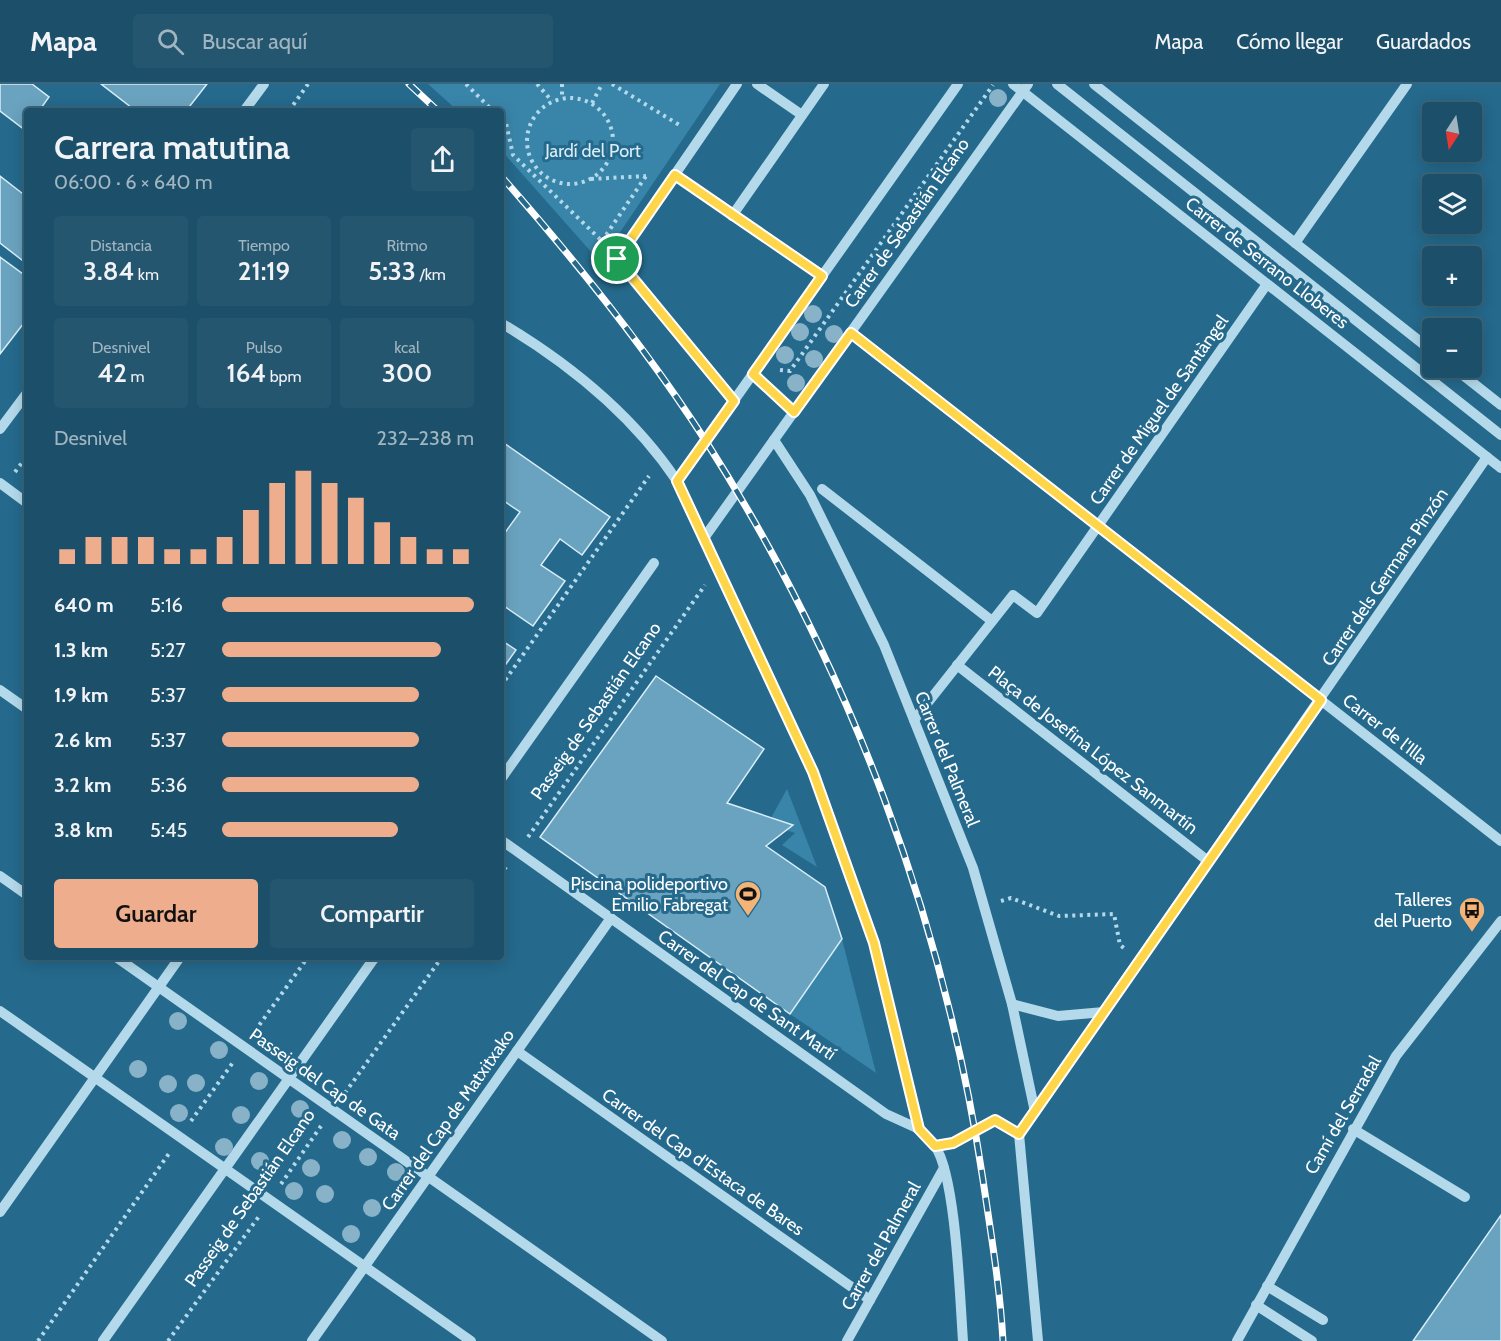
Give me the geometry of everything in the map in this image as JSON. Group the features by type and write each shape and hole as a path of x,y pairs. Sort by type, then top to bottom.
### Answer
{"street":[{"path":"246,108 264,84"},
{"path":"734,401 617,259 737,84"},
{"path":"757,84 802,115"},
{"path":"732,216 824,84"},
{"name":"Carrer de Serrano Lloberes","path":"1013,84 1025,88 1267,284 1501,468"},
{"name":"Carrer de Serrano Lloberes","path":"1057,84 1501,435"},
{"name":"Carrer de Serrano Lloberes","path":"1094,84 1422,343"},
{"path":"1295,243 1407,84"},
{"path":"677,481 956,87"},
{"name":"Carrer de Sebastián Elcano","path":"704,538 1025,88"},
{"path":"675,175 822,276"},
{"name":"Carrer de Miguel de Santàngel","path":"992,621 1013,595 1037,613 1267,284"},
{"name":"Carrer del Palmeral","path":"504,325 542,348 614,405 662,458 677,481 813,772 874,943 919,1129 935,1146 944,1167 957,1257 963,1341"},
{"name":"Carrer de l'Illa","path":"851,333 1501,841"},
{"path":"753,374 794,412"},
{"path":"1467,378 1501,405"},
{"path":"0,429 24,397"},
{"name":"Carrer del Palmeral","path":"774,440 810,495 884,645 973,868 1012,1004 1035,1112"},
{"name":"Carrer dels Germans Pinzón","path":"1019,1134 1488,457"},
{"path":"0,483 24,501"},
{"path":"822,489 992,621 914,720"},
{"name":"Passeig de Sebastián Elcano","path":"504,775 654,562"},
{"name":"Plaça de Josefina López Sanmartín","path":"957,665 1208,861"},
{"path":"0,690 24,707"},
{"name":"Carrer del Cap de Sant Martí","path":"504,842 886,1114 919,1129"},
{"path":"0,876 24,892"},
{"name":"Carrer del Cap de Matxitxako","path":"312,1341 611,918"},
{"name":"Camí del Serradal","path":"1237,1341 1353,1129 1396,1056 1501,921"},
{"name":"Passeig del Cap de Gata","path":"120,960 662,1341"},
{"path":"2,1206 178,960"},
{"name":"Passeig de Sebastián Elcano","path":"103,1341 373,960"},
{"path":"1012,1004 1058,1016 1104,1012"},
{"path":"0,1011 471,1341"},
{"name":"Carrer del Cap d'Estaca de Bares","path":"517,1051 870,1300"},
{"path":"1353,1129 1465,1197"},
{"path":"1019,1134 1038,1341"},
{"name":"Carrer del Palmeral","path":"847,1341 944,1167"},
{"path":"1267,1286 1323,1320"},
{"path":"1256,1305 1312,1341"}],"path":[{"path":"291,108 308,84"},
{"path":"466,84 490,108"},
{"path":"537,84 552,101"},
{"path":"562,84 562,98"},
{"path":"592,103 602,84"},
{"path":"612,84 681,126"},
{"path":"830,316 993,84"},
{"path":"956,87 998,123"},
{"path":"591,179 608,164 614,141 609,119 592,103 578,98 562,98 552,101 537,111 529,126 526,143 531,160 542,174 557,182 574,184 591,179 646,176"},
{"path":"504,682 662,458"},
{"name":"Passeig de Sebastián Elcano","path":"504,871 717,567"},
{"path":"984,905 1011,898 1059,916 1114,914 1120,945 1141,959"},
{"name":"Passeig de Sebastián Elcano","path":"168,1341 440,960"},
{"path":"935,1146 953,1143 995,1120 1019,1134"}],"green space":[{"name":"Jardí del Port","path":"428,84 720,84 600,262 504,153 504,108 455,108"},
{"path":"787,789 817,867 782,845 795,833 786,830 792,825 771,818"},
{"path":"842,939 876,1073 790,1014"}],"building":[{"path":"0,84 32,84 49,97 41,108 24,108 24,129 0,111"},
{"path":"101,84 207,84 188,108 132,108"},
{"path":"0,176 24,195 24,262 0,243"},
{"path":"0,257 24,275 24,323 0,354"},
{"path":"504,443 610,517 582,555 560,539 541,565 565,581 533,626 504,606 504,534 520,512 504,501"},
{"path":"504,642 516,650 504,667"},
{"path":"656,676 764,749 727,803 793,825 766,846 825,887 842,939 790,1014 540,837"},
{"path":"1501,1215 1501,1341 1413,1341"}],"railway":[{"path":"409,84 435,108"},
{"path":"504,179 609,305 707,443 758,528 805,616 846,705 884,797 916,891 943,986 966,1083 983,1180 1003,1341"}],"place":[{"name":"Piscina polideportivo Emilio Fabregat","path":"748,917"},
{"name":"Talleres del Puerto","path":"1472,933"}],"route":[{"path":"675,175 788,255 822,276 753,374 794,412 851,333 1321,700 1019,1134 995,1120 953,1143 935,1146 919,1129 874,943 813,772 677,481 734,401 617,259 675,175"}]}
